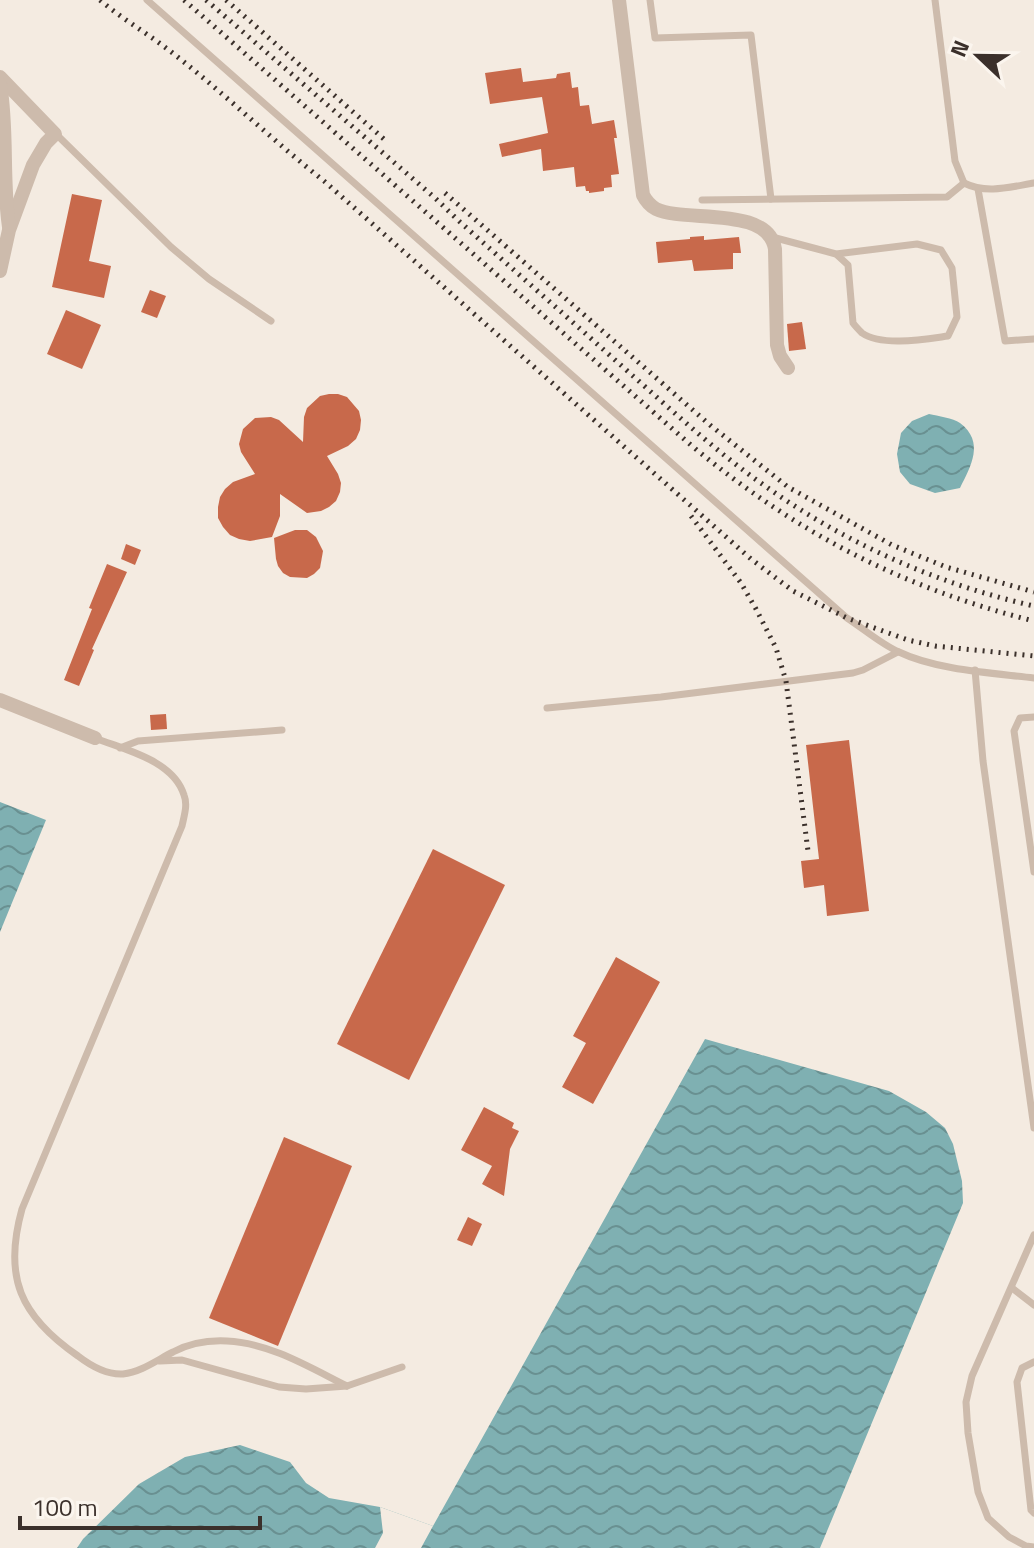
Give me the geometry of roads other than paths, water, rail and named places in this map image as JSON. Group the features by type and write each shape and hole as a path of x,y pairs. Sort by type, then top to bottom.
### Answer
{"street":[{"path":"619,0 643,195 648,204 664,212 739,219 772,237 775,249 777,345 788,368"},
{"path":"0,77 55,134 33,165 9,230 0,271"},
{"path":"0,84 9,230"},
{"path":"0,700 95,738"}],"lane":[{"path":"147,0 847,618 898,652 930,662 1034,678"},
{"path":"650,0 655,38 751,35 771,199"},
{"path":"935,0 955,161 964,183 990,190 1034,183"},
{"path":"55,134 171,247 209,279 271,321"},
{"path":"702,200 947,197 964,183"},
{"path":"978,189 1005,341 1034,339"},
{"path":"772,237 836,254 917,244 941,250 952,268 957,317 948,336 921,340 880,340 864,334 853,323 848,265 836,254"},
{"path":"547,708 853,673 898,652"},
{"path":"975,670 983,761 1034,1128"},
{"path":"1034,717 1020,718 1014,731 1034,872"},
{"path":"120,748 138,741 282,730"},
{"path":"95,738 165,769 177,781 185,796 186,809 182,826 22,1209 14,1252 20,1289 29,1310 60,1344 87,1363 113,1374 136,1371 195,1343 224,1341 250,1344 287,1357 347,1386"},
{"path":"1034,1235 972,1376 966,1402 978,1492 988,1518 1009,1537 1034,1547"},
{"path":"1012,1288 1034,1305"},
{"path":"158,1361 182,1360 279,1387 306,1389 347,1386 402,1367"},
{"path":"1034,1362 1022,1368 1017,1382 1031,1510 1034,1513"}],"water":[{"path":"929,414 957,421 972,438 974,454 960,488 935,493 910,484 900,472 897,454 901,433 912,421"},
{"path":"0,802 46,820 0,932"},
{"path":"705,1039 889,1091 926,1112 945,1128 953,1144 962,1181 963,1203 820,1548 77,1548 139,1484 185,1457 240,1445 290,1462 306,1483 329,1498 380,1507 433,1526"}],"railway":[{"path":"100,0 170,51 324,181 751,559 793,591 847,618 908,640 935,646 1034,656"},
{"path":"184,0 731,477 812,531 895,574 986,608 1034,621"},
{"path":"206,0 434,197 682,420 750,475 830,527 895,560 964,587 1034,606"},
{"path":"226,0 385,140"},
{"path":"445,193 710,425 788,487 892,545 946,567 1034,592"},
{"path":"691,516 741,583 776,648 786,681 808,851"}]}
